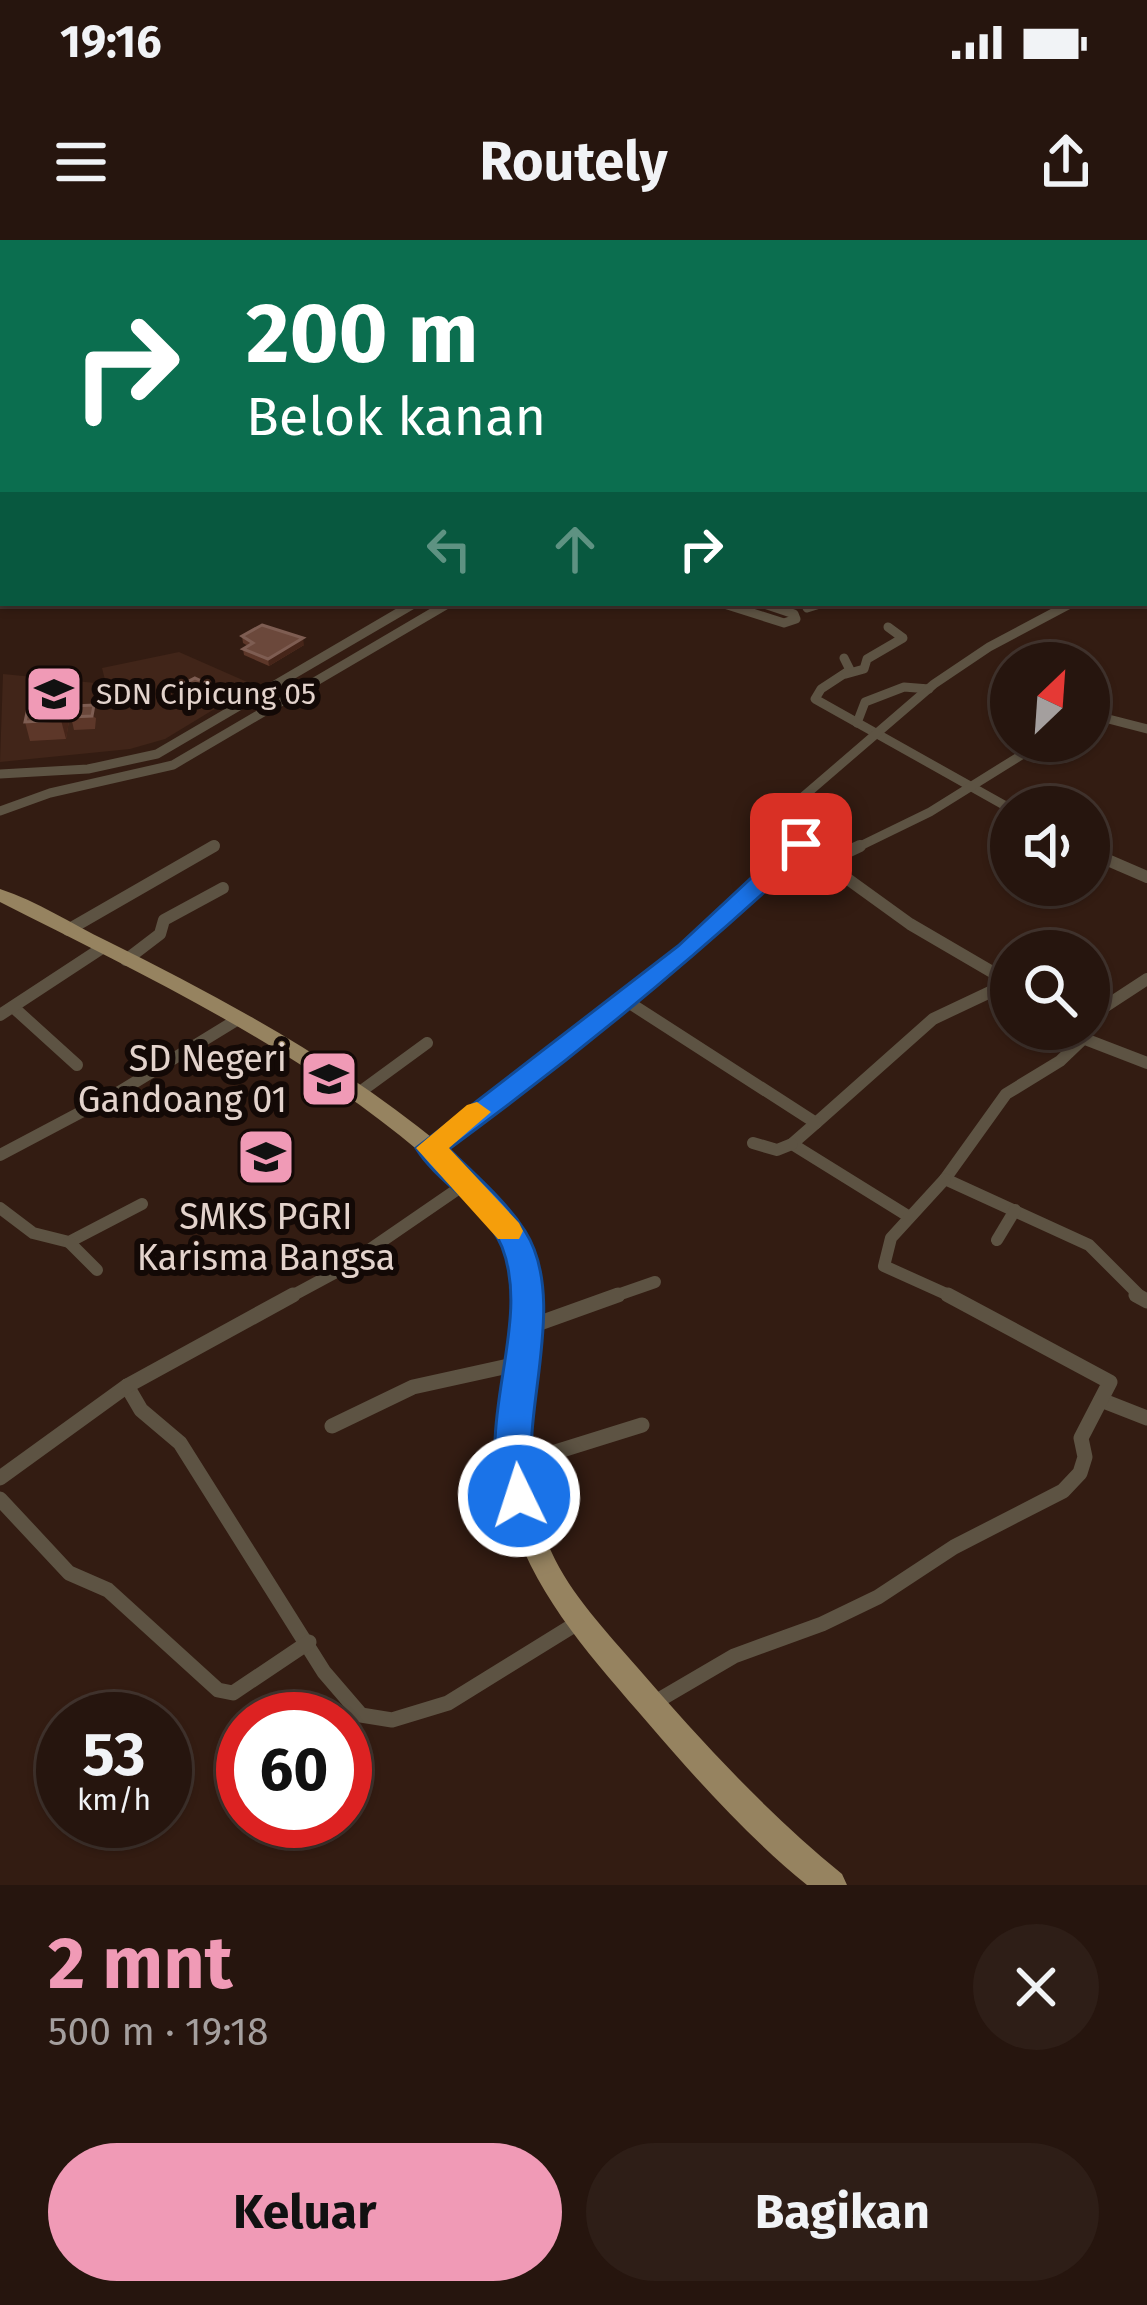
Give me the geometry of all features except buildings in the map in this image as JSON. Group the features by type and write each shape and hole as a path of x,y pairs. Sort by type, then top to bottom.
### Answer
{"main road":[{"path":"0,895 240,1018 360,1092 468,1182 515,1240 528,1284 516,1464 519,1496 542,1561 580,1621 721,1784 831,1885"}],"street":[{"path":"0,774 88,769 157,754 410,606"},
{"path":"0,811 50,793 172,765 444,606"},
{"path":"730,606 784,623 796,620 790,612 771,606"},
{"path":"807,608 813,606"},
{"path":"990,971 910,924 782,830 778,818 929,689 989,647 1066,606"},
{"path":"888,626 903,638 872,655 864,669 844,674 821,689 815,699 990,796"},
{"path":"352,640 371,649"},
{"path":"844,658 850,666 844,674"},
{"path":"286,680 305,688"},
{"path":"857,723 866,702 904,687 929,689"},
{"path":"1110,719 1147,729"},
{"path":"804,888 826,862 930,812 1010,762"},
{"path":"68,930 215,844"},
{"path":"430,1148 545,1065 732,913 801,844"},
{"path":"1110,861 1147,878"},
{"path":"0,1015 160,934 164,920 223,888"},
{"path":"1110,1003 1147,979"},
{"path":"752,1143 777,1150 792,1144 933,1019 990,992"},
{"path":"625,1000 816,1123"},
{"path":"13,1006 76,1065"},
{"path":"0,1155 119,1092 240,1018"},
{"path":"360,1092 427,1043"},
{"path":"1110,1048 1147,1063"},
{"path":"651,1704 734,1656 822,1624 878,1597 954,1547 1063,1491 1080,1473 1085,1457 1081,1438 1111,1385 998,1318 887,1270 885,1249 908,1216 945,1179 1006,1094 1060,1061 1065,1050"},
{"path":"792,1144 908,1216"},
{"path":"945,1179 1089,1245 1132,1293 1147,1301"},
{"path":"0,1478 127,1386 340,1270 468,1182"},
{"path":"69,1242 142,1204"},
{"path":"0,1208 33,1233 69,1242 97,1270"},
{"path":"997,1240 1015,1210"},
{"path":"525,1329 655,1282"},
{"path":"332,1426 413,1388 523,1363"},
{"path":"127,1386 142,1410 179,1443 346,1704 371,1719 389,1720 438,1707 501,1675 580,1621"},
{"path":"1102,1400 1147,1418"},
{"path":"516,1464 642,1425"},
{"path":"0,1499 69,1573 108,1590 218,1690 233,1694 309,1642"}],"shaded area":[{"path":"179,652 254,685 165,739 130,749 0,762 3,674 106,684 102,668"}],"slow traffic":[{"path":"477,1112 430,1148 468,1182 508,1231"}],"place":[{"name":"SDN Cipicung 05","path":"54,694"},
{"name":"SD Negeri Gandoang 01","path":"329,1079"},
{"name":"SMKS PGRI Karisma Bangsa","path":"266,1157"}],"route":[{"path":"519,1496 514,1445 528,1284 515,1240 498,1216 430,1148 553,1060 687,951 801,844"}]}
